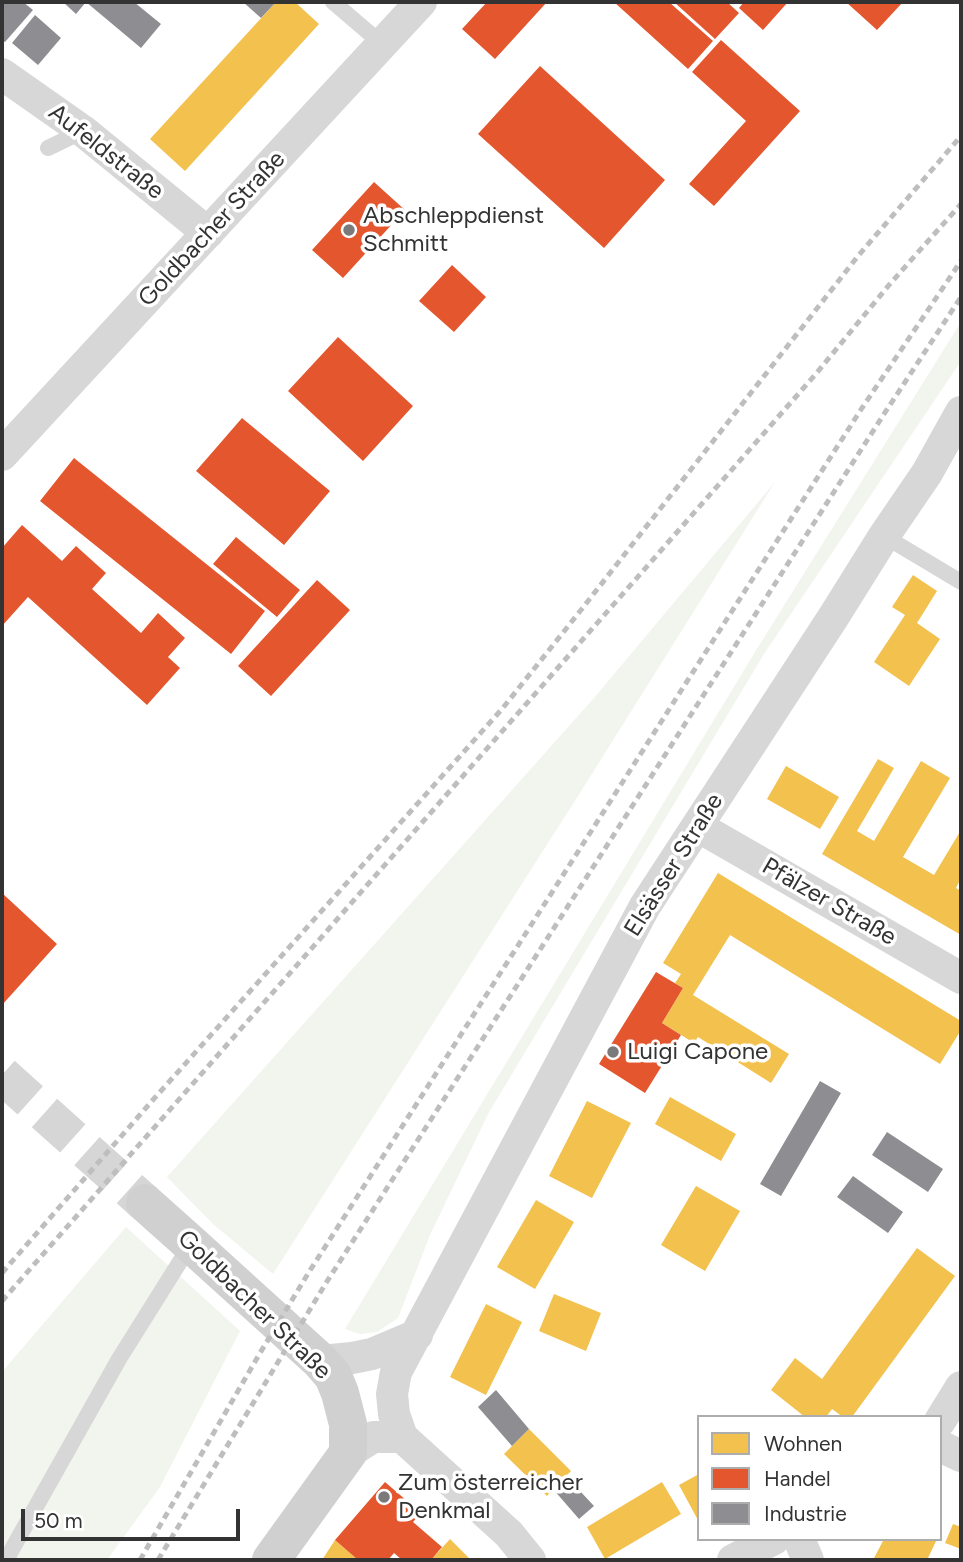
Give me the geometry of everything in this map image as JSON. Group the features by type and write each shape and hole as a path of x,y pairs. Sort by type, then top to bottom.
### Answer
{"main road":[{"name":"Goldbacher Straße","path":"145,1203 320,1361 333,1376 348,1424 348,1453"},
{"path":"271,1560 348,1453"}],"street":[{"name":"Goldbacher Straße","path":"2,455 421,2"},
{"name":"Aufeldstraße","path":"2,74 83,131 208,233"},
{"name":"Elsässer Straße","path":"402,1437 394,1415 396,1373 645,906 927,473 961,412"},
{"name":"Pfälzer Straße","path":"697,826 961,978"},
{"path":"320,1361 372,1354 417,1335"},
{"path":"942,1418 961,1387"},
{"path":"348,1453 373,1437 402,1437 509,1534 530,1560"},
{"path":"942,1447 961,1456"},
{"path":"733,1560 770,1541"},
{"path":"800,1541 808,1560"}],"lane":[{"path":"333,2 382,44"},
{"path":"48,148 83,131"},
{"path":"884,536 961,582"},
{"path":"6,1560 119,1359 191,1244"}],"shaded area":[{"path":"961,322 961,361 764,654 488,1114 430,1235 398,1318 377,1332 360,1334 345,1329 755,652"},
{"path":"775,482 273,1274 213,1224 167,1177 594,698"},
{"path":"126,1227 240,1331 160,1487 107,1560 2,1560 2,1372"}],"building: Wohnen":[{"path":"276,2 295,2 319,24 185,171 150,139"},
{"path":"913,575 937,591 917,623 940,639 909,686 874,662 905,615 892,607"},
{"path":"878,759 894,768 857,831 874,841 921,761 950,778 903,857 934,875 961,830 961,878 956,888 961,891 961,935 822,854"},
{"path":"786,766 839,797 820,829 767,799"},
{"path":"718,873 961,1021 961,1030 940,1064 730,935 693,995 789,1054 771,1083 698,1037 694,1043 662,1023 683,988 675,983 681,974 663,963"},
{"path":"670,1097 736,1134 721,1161 655,1124"},
{"path":"587,1101 631,1123 592,1198 549,1176"},
{"path":"696,1186 740,1211 705,1271 661,1245"},
{"path":"536,1200 574,1222 535,1289 497,1267"},
{"path":"917,1248 955,1276 853,1415 840,1415 832,1409 828,1415 802,1415 771,1390 795,1358 822,1379"},
{"path":"554,1294 601,1313 586,1351 539,1331"},
{"path":"486,1304 522,1322 486,1395 450,1377"},
{"path":"529,1429 571,1471 547,1496 504,1454"},
{"path":"697,1475 697,1518 679,1485"},
{"path":"662,1482 681,1514 605,1559 587,1527"},
{"path":"953,1524 961,1527 961,1549 945,1543"},
{"path":"450,1539 471,1560 431,1560"},
{"path":"335,1540 358,1560 322,1560"},
{"path":"883,1541 936,1541 927,1560 873,1560"}],"building: Handel":[{"path":"487,2 547,2 495,59 462,29"},
{"path":"614,2 669,2 713,41 688,69"},
{"path":"674,2 727,2 739,13 715,39"},
{"path":"744,2 788,2 763,30 739,8"},
{"path":"846,2 903,2 877,30"},
{"path":"721,40 800,111 714,206 689,184 746,121 692,72"},
{"path":"540,66 665,180 604,248 478,134"},
{"path":"374,182 405,210 343,278 312,250"},
{"path":"452,265 486,297 454,332 419,301"},
{"path":"338,337 413,406 363,461 288,391"},
{"path":"242,418 330,491 284,545 196,471"},
{"path":"74,458 265,611 231,654 40,501"},
{"path":"22,525 62,561 76,546 106,573 92,589 141,633 158,613 185,638 168,657 180,668 147,705 28,597 2,626 2,548"},
{"path":"236,537 300,590 277,617 213,564"},
{"path":"317,580 350,610 271,696 238,666"},
{"path":"2,893 57,944 2,1005"},
{"path":"656,972 683,988 662,1023 681,1035 645,1093 599,1064"},
{"path":"385,1482 421,1513 413,1522 442,1547 431,1560 402,1560 394,1553 388,1560 358,1560 335,1540"}],"building: Industrie":[{"path":"2,2 23,2 33,10 5,42 2,40"},
{"path":"63,2 86,2 76,14"},
{"path":"86,2 134,2 161,24 141,48"},
{"path":"243,2 276,2 261,18"},
{"path":"35,15 61,38 38,65 12,43"},
{"path":"820,1081 841,1093 781,1196 760,1184"},
{"path":"887,1132 943,1169 928,1192 872,1155"},
{"path":"853,1176 903,1212 888,1233 837,1197"},
{"path":"496,1390 529,1429 512,1446 478,1407"},
{"path":"566,1476 594,1506 579,1519 553,1489"}],"tunnel":[{"path":"2,1075 145,1203"}],"railway":[{"path":"2,1273 502,709 858,256 961,136"},
{"path":"2,1301 815,375 889,285 961,204"},
{"path":"140,1560 309,1272 862,408 961,261"},
{"path":"158,1560 326,1283 961,297"}],"place":[{"name":"Abschleppdienst Schmitt","path":"349,230"},
{"name":"Luigi Capone","path":"613,1052"},
{"name":"Zum österreicher Denkmal","path":"384,1497"}]}
